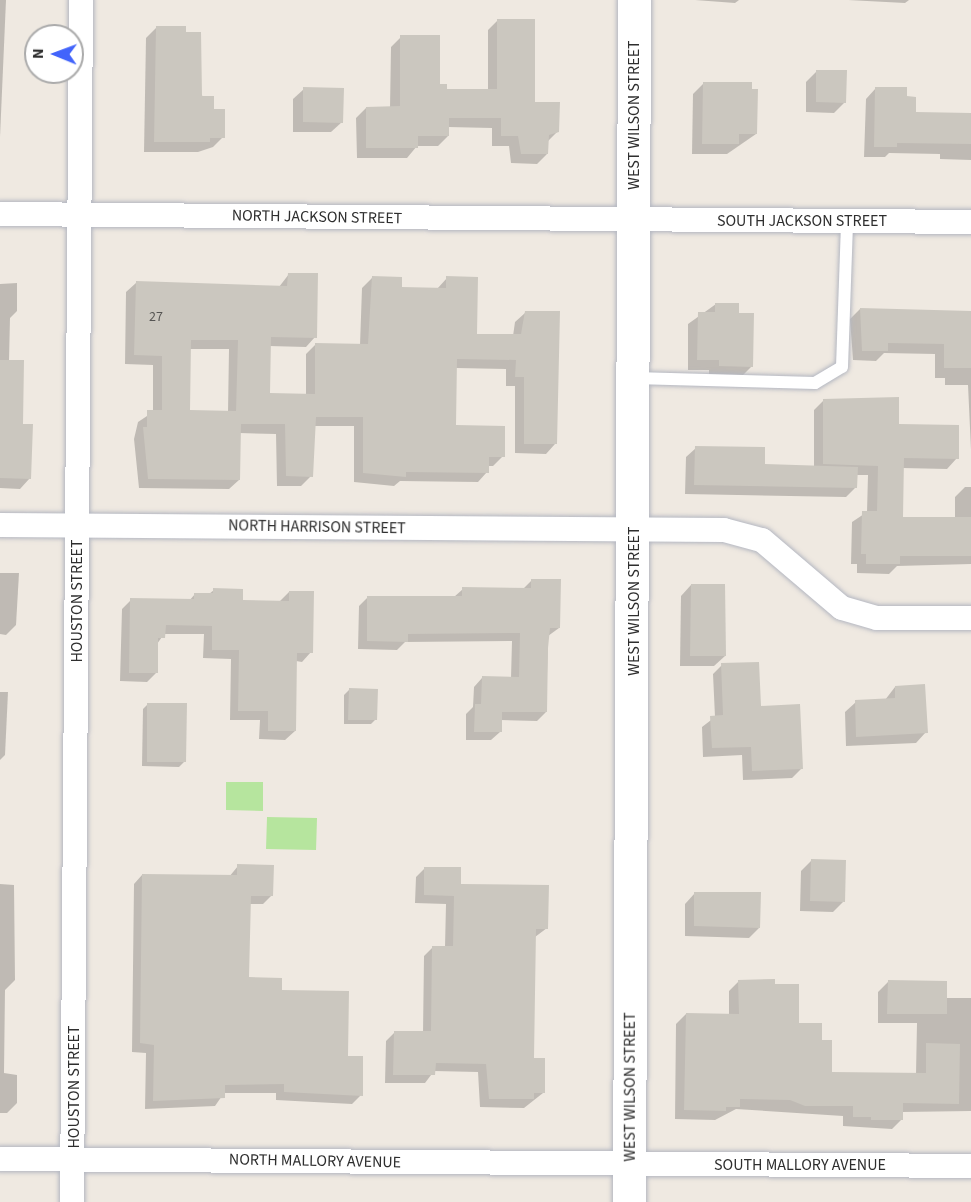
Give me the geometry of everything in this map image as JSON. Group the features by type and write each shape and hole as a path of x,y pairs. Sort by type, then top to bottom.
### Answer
{"main road":[{"name":"WEST WILSON STREET","path":"629,1202 635,529 634,0"}],"street":[{"name":"HOUSTON STREET","path":"72,1202 81,0"},
{"name":"NORTH JACKSON STREET","path":"0,214 634,220"},
{"name":"SOUTH JACKSON STREET","path":"634,220 971,222"},
{"name":"NORTH HARRISON STREET","path":"0,525 724,530 762,540 842,608 877,618 971,618"},
{"name":"NORTH MALLORY AVENUE","path":"0,1159 629,1164"},
{"name":"SOUTH MALLORY AVENUE","path":"629,1164 971,1166"}],"lane":[{"path":"634,378 815,383 842,367 847,221"}],"green space":[{"path":"226,782 263,782 263,811 226,810"},
{"path":"267,817 317,818 316,850 266,849"}],"building":[{"path":"497,19 535,19 535,102 560,102 559,132 549,135 548,154 521,154 518,136 501,136 501,118 449,118 449,136 418,136 418,148 366,148 366,107 400,106 400,35 440,35 440,84 447,84 447,89 497,89"},
{"path":"156,26 186,26 186,32 201,32 202,96 214,96 214,109 225,109 225,138 210,138 210,142 154,142"},
{"path":"816,70 847,70 846,103 816,102"},
{"path":"703,82 752,82 752,89 758,89 757,134 739,134 739,144 702,144"},
{"path":"303,87 344,88 343,123 303,122"},
{"path":"875,87 907,87 907,96 916,97 916,112 971,113 971,144 897,143 897,147 874,147"},
{"path":"288,273 318,273 317,338 271,337 270,393 315,394 315,343 368,344 372,276 402,277 402,287 446,288 446,276 478,277 477,334 521,334 525,311 560,311 557,444 524,444 524,377 515,377 516,360 457,359 456,425 505,426 505,457 489,457 489,473 406,472 406,477 363,473 363,417 316,417 313,477 286,476 285,424 241,424 240,480 148,479 143,427 147,427 147,410 162,410 162,356 134,355 136,281 287,286","holes":["191,340 238,340 236,411 190,410"]},
{"path":"715,303 739,303 739,313 754,313 753,367 719,366 719,360 697,360 698,312 715,312"},
{"path":"860,308 971,311 971,368 944,368 944,344 888,343 888,351 862,351"},
{"path":"0,360 24,360 23,424 33,424 31,479 0,478"},
{"path":"899,397 899,424 959,425 959,459 904,458 903,517 971,517 971,556 900,556 900,564 866,564 866,554 861,554 862,511 877,511 878,466 823,464 823,399"},
{"path":"695,446 765,447 765,464 858,467 857,488 694,485"},
{"path":"531,579 561,579 560,628 550,628 547,712 502,712 502,732 474,732 475,704 481,704 482,676 519,677 520,633 408,634 408,642 367,641 367,596 462,596 462,587 531,588"},
{"path":"691,584 725,584 726,656 690,656"},
{"path":"213,588 243,589 243,600 289,601 289,591 314,591 313,653 297,653 296,731 268,731 268,711 238,711 239,650 212,650 212,626 166,625 165,638 158,638 158,673 129,673 130,598 194,599 194,593 213,593"},
{"path":"759,662 761,706 800,704 803,769 752,771 751,747 712,748 710,716 723,715 721,663"},
{"path":"925,684 928,733 856,737 855,700 895,698 895,686"},
{"path":"349,688 378,689 377,720 348,720"},
{"path":"147,703 187,703 186,762 147,762"},
{"path":"811,859 846,860 845,902 810,901"},
{"path":"237,864 274,865 273,896 251,896 249,977 282,978 282,990 349,991 348,1056 363,1056 363,1096 284,1092 284,1084 225,1085 225,1098 153,1101 154,1045 140,1043 142,874 237,875"},
{"path":"424,867 461,867 461,884 549,885 548,929 536,929 534,1058 545,1058 545,1093 534,1093 534,1099 489,1099 486,1064 436,1063 435,1075 393,1075 394,1031 431,1031 432,946 453,946 454,896 424,895"},
{"path":"694,892 761,892 760,928 694,926"},
{"path":"775,979 775,984 799,984 799,1023 822,1023 822,1040 832,1040 832,1072 926,1073 926,1043 960,1044 959,1104 903,1103 903,1120 871,1120 871,1117 853,1117 853,1106 805,1106 790,1100 740,1099 740,1107 726,1107 726,1111 684,1110 686,1013 739,1014 738,980"},
{"path":"888,980 947,981 947,1014 887,1014"}]}
